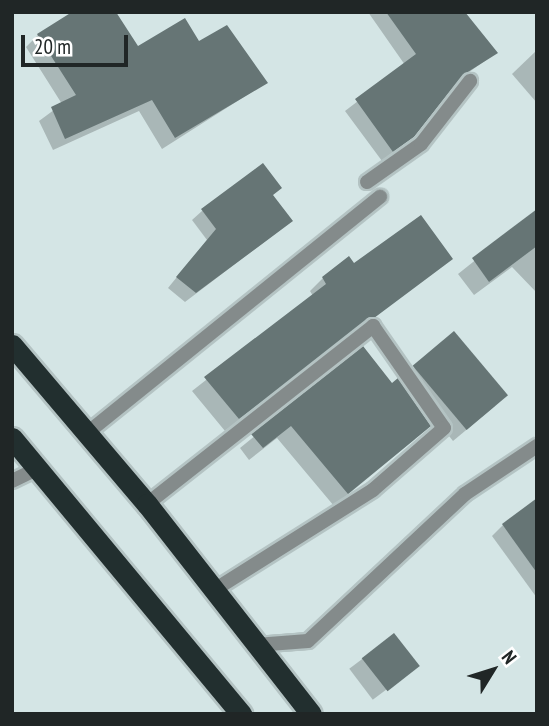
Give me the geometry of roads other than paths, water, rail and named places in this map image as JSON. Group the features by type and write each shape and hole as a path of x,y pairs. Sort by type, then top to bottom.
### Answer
{"highway":[{"path":"12,345 148,504 311,714"},
{"path":"12,438 241,714"}],"street":[{"path":"367,182 421,144 470,81"},
{"path":"86,434 380,197"},
{"path":"148,504 373,326 444,428 373,490 216,589"},
{"path":"256,645 290,647 308,641 465,494 537,446"},
{"path":"12,481 37,468"}]}
